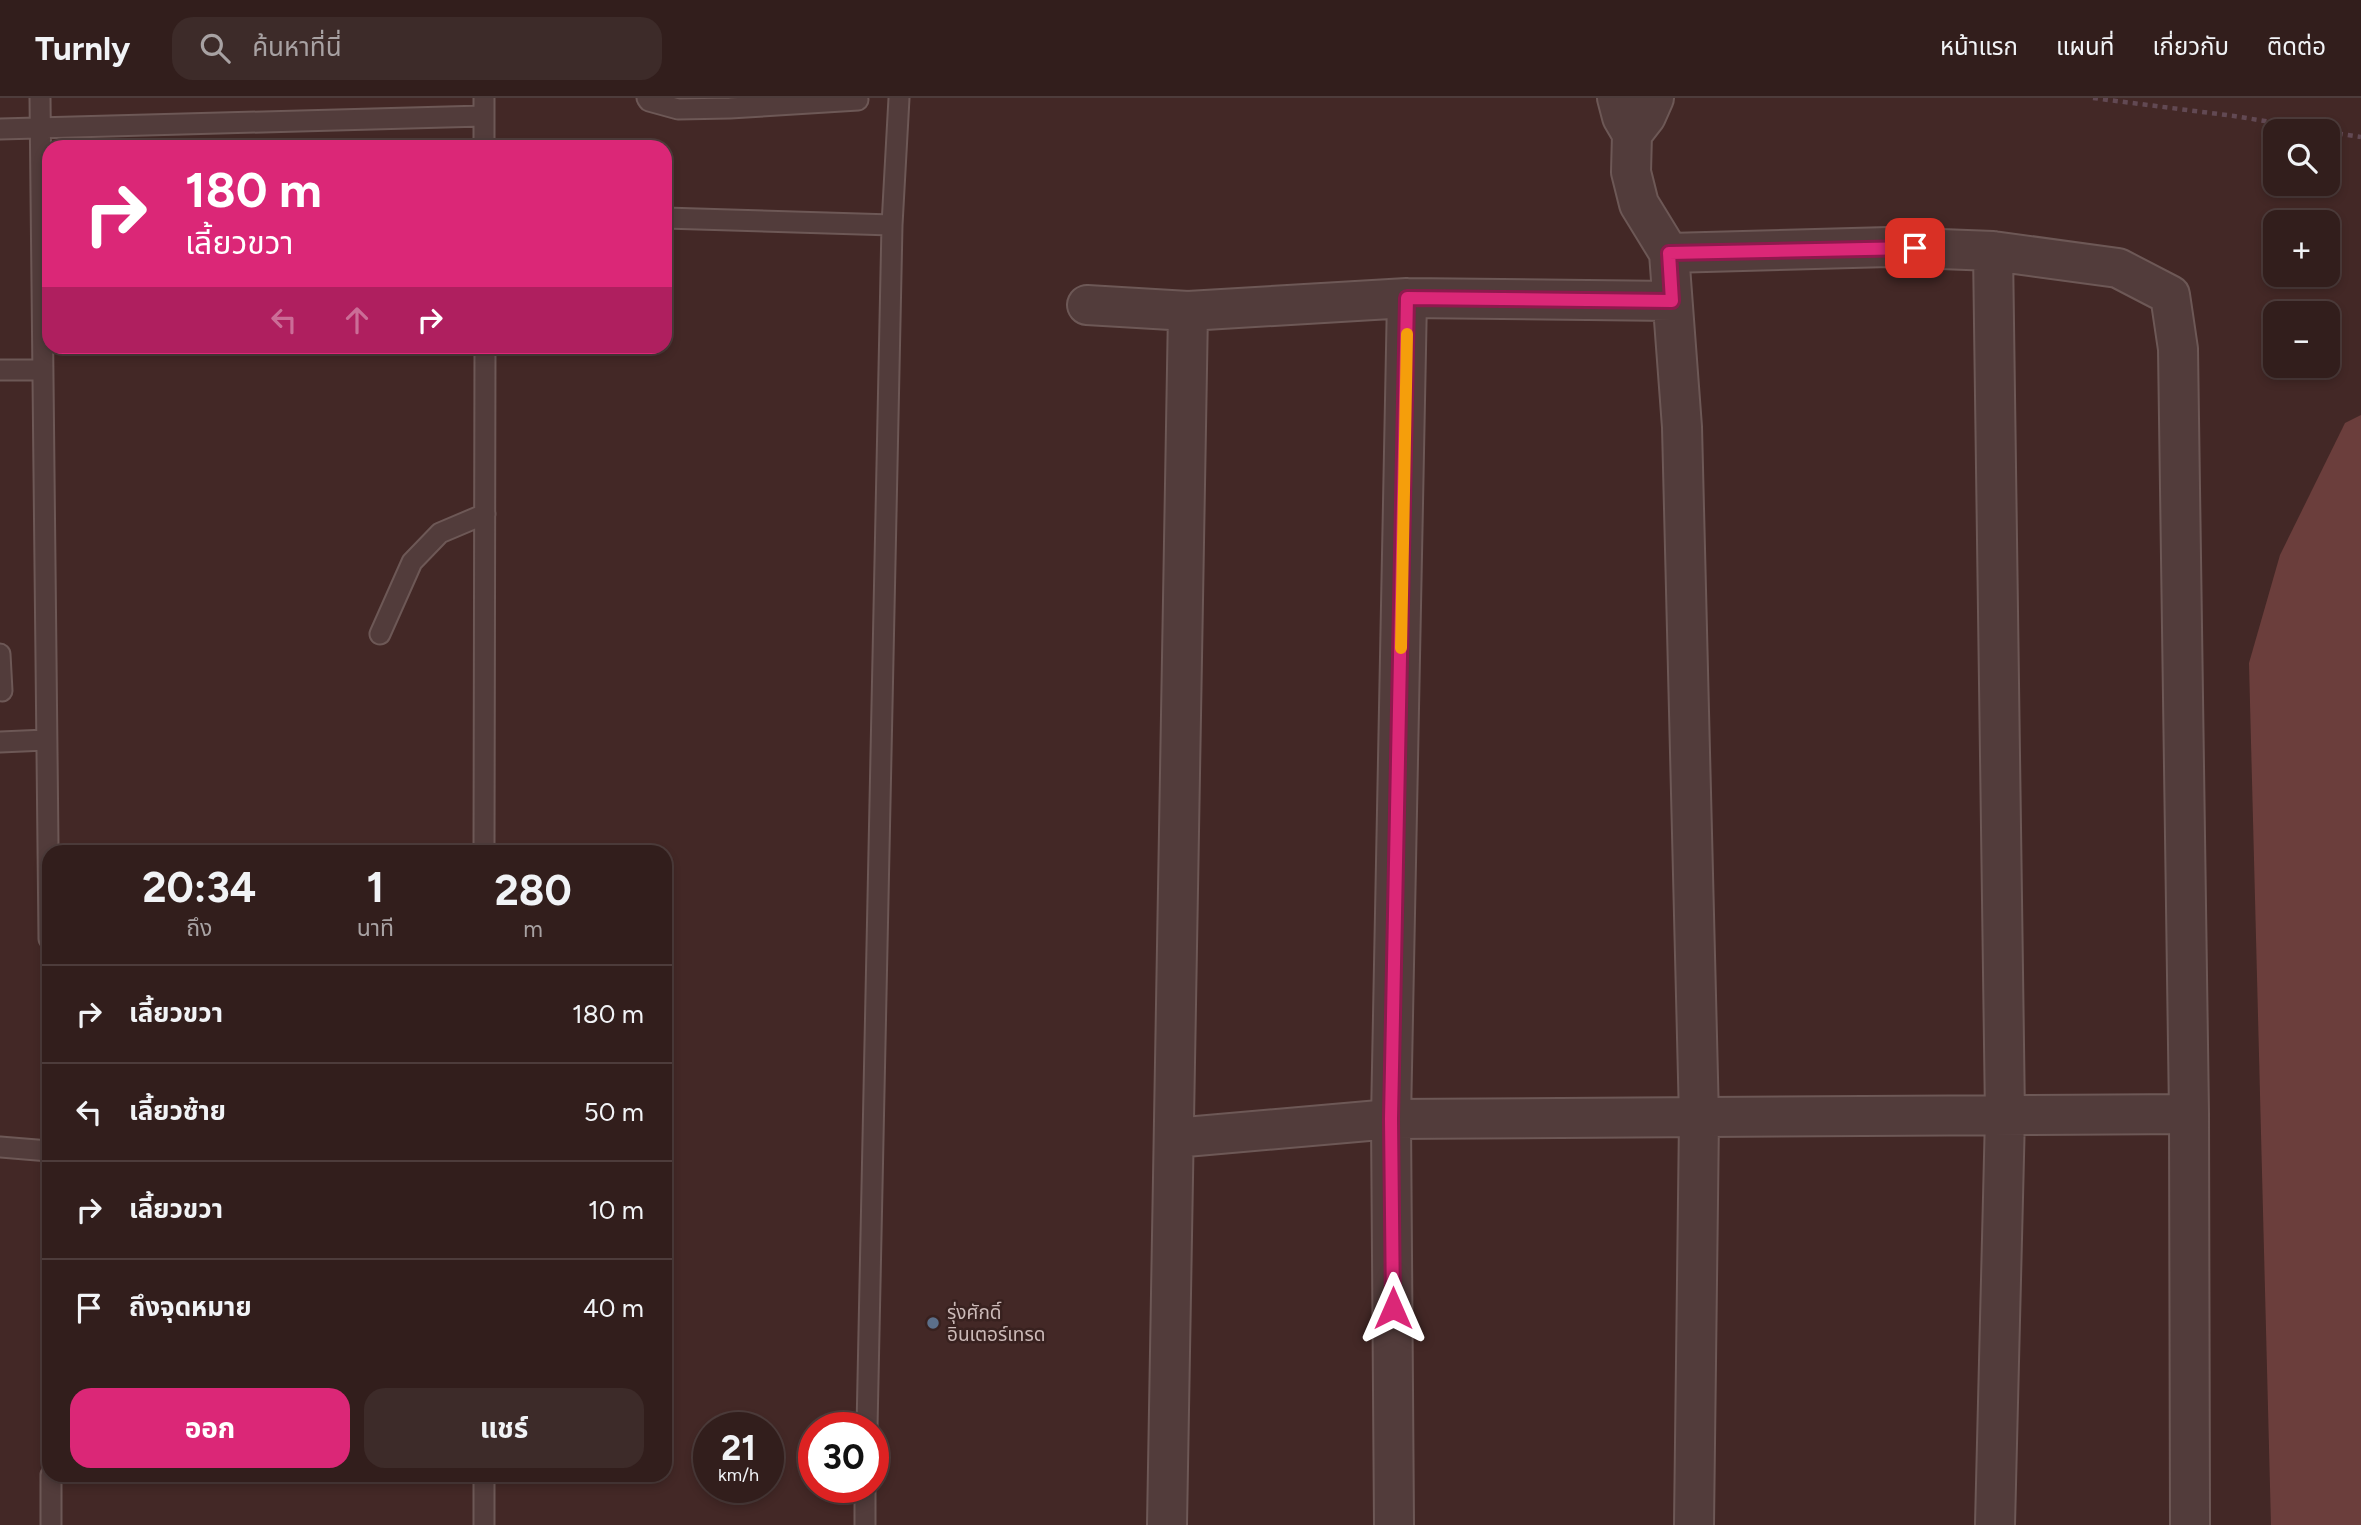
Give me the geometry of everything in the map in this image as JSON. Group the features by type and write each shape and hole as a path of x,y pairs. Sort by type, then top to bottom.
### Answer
{"street":[{"path":"1617,98 1622,117 1632,134 1631,172 1639,204 1669,253 1682,427 1699,1118 1694,1525"},
{"path":"1632,134 1646,116 1654,98"},
{"path":"1669,253 1889,247 1993,251 2118,268 2170,295 2178,349 2189,1114 2190,1525"},
{"path":"1993,251 2005,1116 1995,1525"},
{"path":"1087,305 1188,311 1407,298 1672,301"},
{"path":"1394,1525 1391,1119 1407,298"},
{"path":"1167,1525 1188,311"},
{"path":"1174,1138 1391,1119 2189,1114"}],"lane":[{"path":"40,98 48,845"},
{"path":"647,98 649,101 678,109 858,100"},
{"path":"867,1412 892,225 899,98"},
{"path":"0,129 484,107 484,140"},
{"path":"672,218 892,225"},
{"path":"484,845 485,354"},
{"path":"0,370 42,370"},
{"path":"380,634 412,562 440,533 485,514"},
{"path":"0,654 2,691"},
{"path":"0,742 46,740"},
{"path":"0,1147 42,1150"},
{"path":"51,1482 51,1525"},
{"path":"484,1482 484,1525"},
{"path":"864,1525 865,1503"}],"path":[{"path":"2093,98 2263,121"},
{"path":"2340,133 2361,137"}],"shaded area":[{"path":"2361,415 2361,1525 2271,1525 2249,663 2280,555 2345,423"}],"slow traffic":[{"path":"1401,648 1407,334"}],"place":[{"name":"รุ่งศักดิ์ อินเตอร์เทรด","path":"933,1323"}],"route":[{"path":"1393,1308 1391,1119 1407,298 1672,301 1669,253 1915,248"}]}
